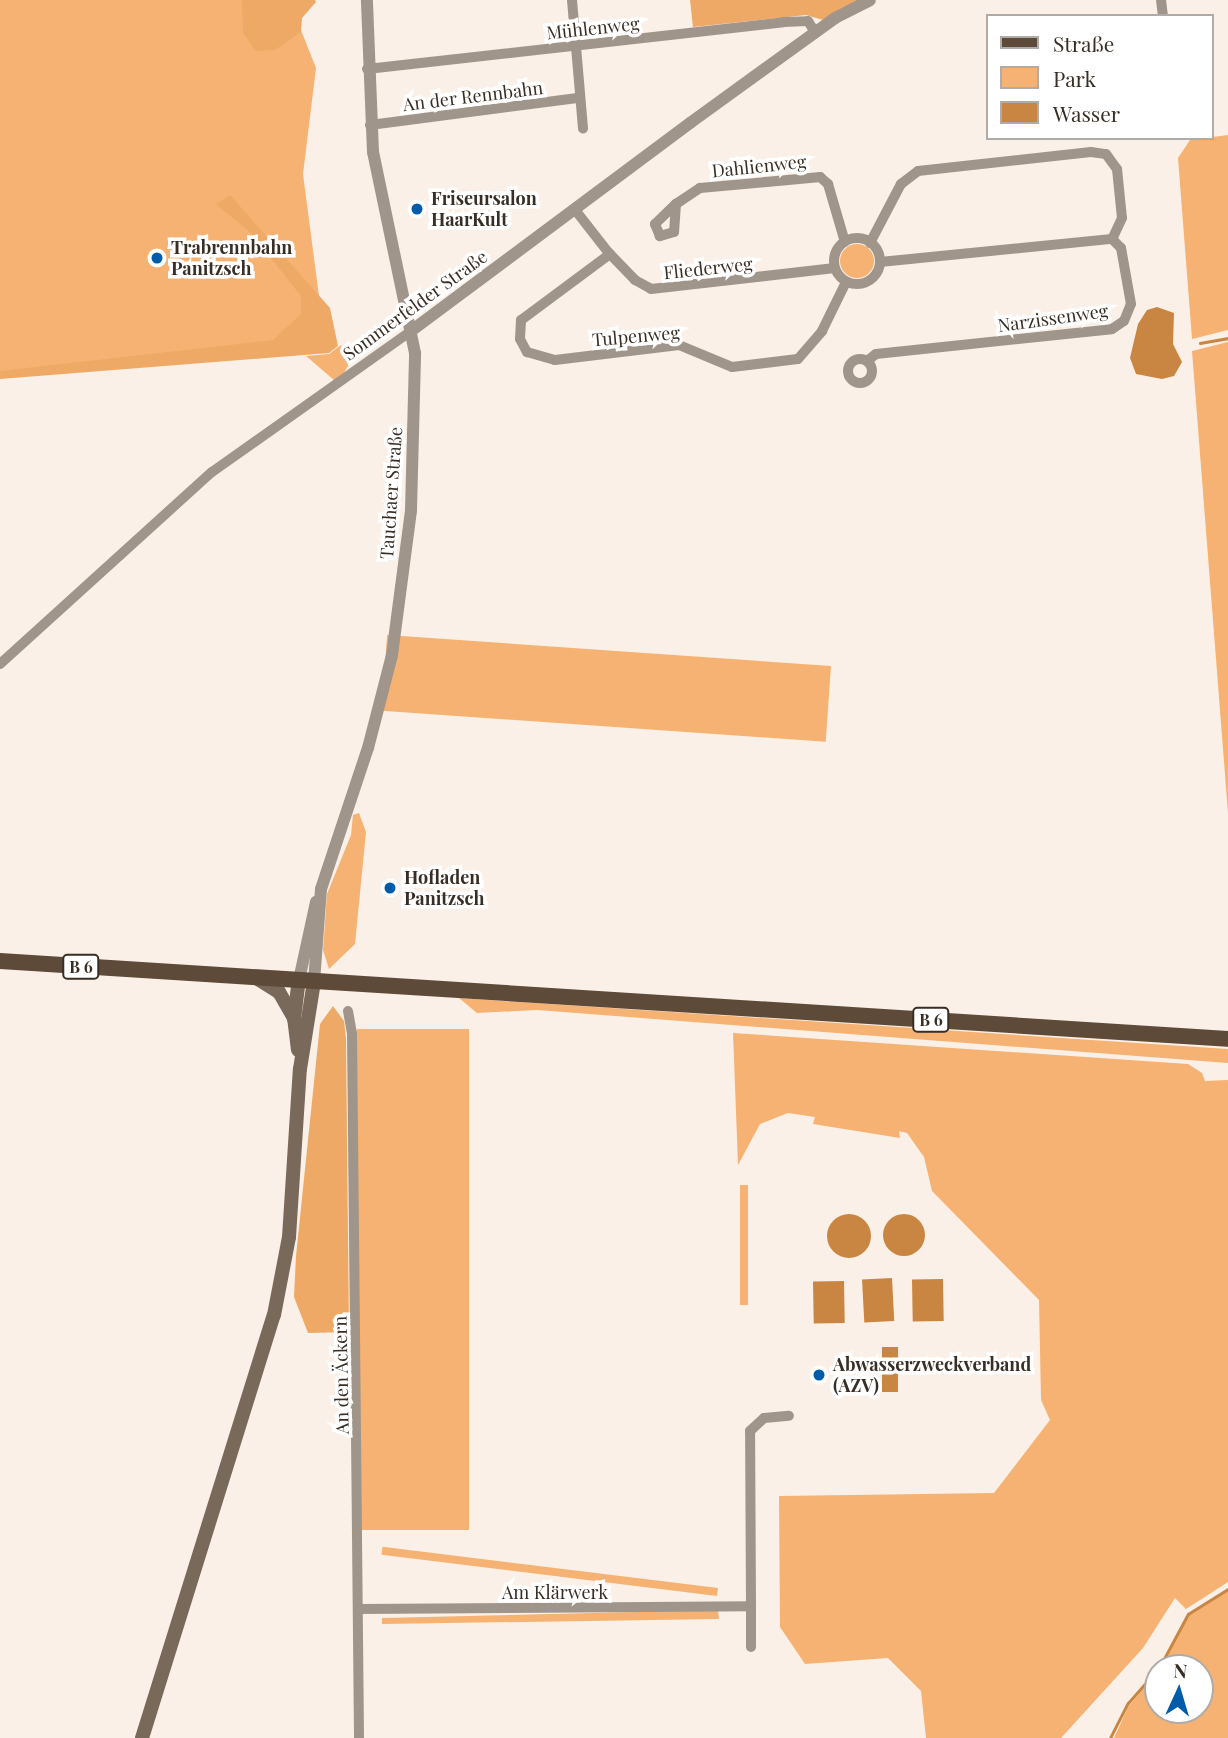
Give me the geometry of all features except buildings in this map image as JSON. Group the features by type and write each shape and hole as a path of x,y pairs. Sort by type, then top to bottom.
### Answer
{"main road":[{"name":"B 6","path":"0,961 1228,1039"},
{"path":"258,979 279,992 294,1019 300,1069"},
{"path":"294,1019 307,981"},
{"path":"142,1738 274,1315 289,1237 307,981"}],"street":[{"name":"Tauchaer Straße","path":"307,981 321,888 369,748 392,655 411,510 415,378 411,331 370,125 367,0"},
{"path":"572,0 583,129"},
{"name":"Sommerfelder Straße","path":"0,664 212,472 576,211 815,32 870,0"},
{"name":"Mühlenweg","path":"368,69 783,22 808,21 815,32"},
{"name":"An der Rennbahn","path":"370,125 579,99"},
{"path":"870,243 901,184 918,171 1091,152 1105,154 1117,169 1122,218 1112,239 880,262"},
{"name":"Dahlienweg","path":"676,204 700,188 820,177 828,184 845,242"},
{"name":"Fliederweg","path":"576,211 610,254 635,280 652,289 835,268"},
{"path":"858,238 870,243 880,262 869,281 846,282 835,268 836,251 845,242 858,238"},
{"name":"Narzissenweg","path":"867,361 876,354 1112,329 1124,321 1131,304 1121,248 1112,239"},
{"name":"Tulpenweg","path":"610,254 521,320 520,339 527,352 555,360 679,345 732,367 798,359 817,340 846,282"},
{"name":"An den Äckern","path":"348,1011 359,1738"},
{"path":"751,1647 750,1431 764,1418 789,1416"},
{"name":"Am Klärwerk","path":"359,1609 751,1606"}],"green space":[{"name":"Trabrennbahn Panitzsch","path":"0,0 289,0 316,68 303,174 325,342 0,376"},
{"path":"1228,135 1228,330 1192,339 1178,158 1190,140 1214,140 1214,137"},
{"path":"857,244 869,249 874,261 869,273 857,278 845,273 840,261 845,249"},
{"path":"1228,342 1228,813 1192,351"},
{"path":"341,345 349,364 344,373 211,472 0,661 216,466 334,380 306,356 329,354"},
{"path":"387,635 831,666 826,742 382,711"},
{"path":"359,813 366,832 355,944 329,969 323,950 327,894 351,835 353,815"},
{"path":"459,998 1228,1049 1228,1063 537,1010 477,1013"},
{"path":"357,1029 469,1029 469,1530 357,1530"},
{"path":"733,1033 1188,1064 1202,1073 1205,1081 1228,1080 1228,1582 1186,1609 1175,1598 1143,1648 1061,1738 926,1738 921,1691 888,1658 805,1664 780,1627 779,1496 994,1493 1050,1420 1041,1400 1039,1300 932,1191 924,1157 907,1133 899,1131 900,1138 813,1124 815,1117 788,1113 760,1124 738,1165"},
{"path":"740,1185 748,1185 748,1305 740,1305"},
{"path":"383,1547 718,1588 717,1596 382,1555"},
{"path":"1228,1591 1228,1738 1114,1738 1128,1707 1144,1688 1144,1724 1214,1724 1214,1654 1167,1654 1188,1615"},
{"path":"718,1610 719,1619 382,1624 382,1618"}],"shaded area":[{"path":"242,0 316,2 302,18 301,32 275,50 256,51 243,33"},
{"path":"690,0 861,0 823,20 806,15 693,27"},
{"path":"230,195 330,308 338,346 329,353 0,379 0,371 273,340 301,314 301,296 251,233 216,204"},
{"path":"333,1006 344,1021 346,1038 349,1332 308,1333 294,1297 296,1256 320,1024"}],"water":[{"path":"1157,307 1174,313 1173,344 1182,362 1174,376 1162,379 1136,374 1130,358 1138,324 1147,310"},
{"path":"849,1214 864,1221 871,1236 864,1251 849,1258 834,1251 827,1236 834,1221"},
{"path":"904,1214 919,1220 925,1235 919,1250 904,1256 889,1250 883,1235 889,1220"},
{"path":"892,1278 894,1321 864,1323 862,1280"},
{"path":"943,1279 944,1321 913,1322 912,1280"},
{"path":"844,1281 845,1323 814,1324 813,1282"},
{"path":"882,1347 898,1347 898,1392 882,1392"}],"waterway":[{"path":"1200,343 1228,338"},
{"path":"1167,1654 1188,1614 1228,1589"},
{"path":"1110,1738 1128,1703 1144,1685"}],"place":[{"name":"Friseursalon HaarKult","path":"417,209"},
{"name":"Trabrennbahn Panitzsch","path":"157,258"},
{"name":"Hofladen Panitzsch","path":"390,888"},
{"name":"Abwasserzweckverband (AZV)","path":"819,1375"}]}
